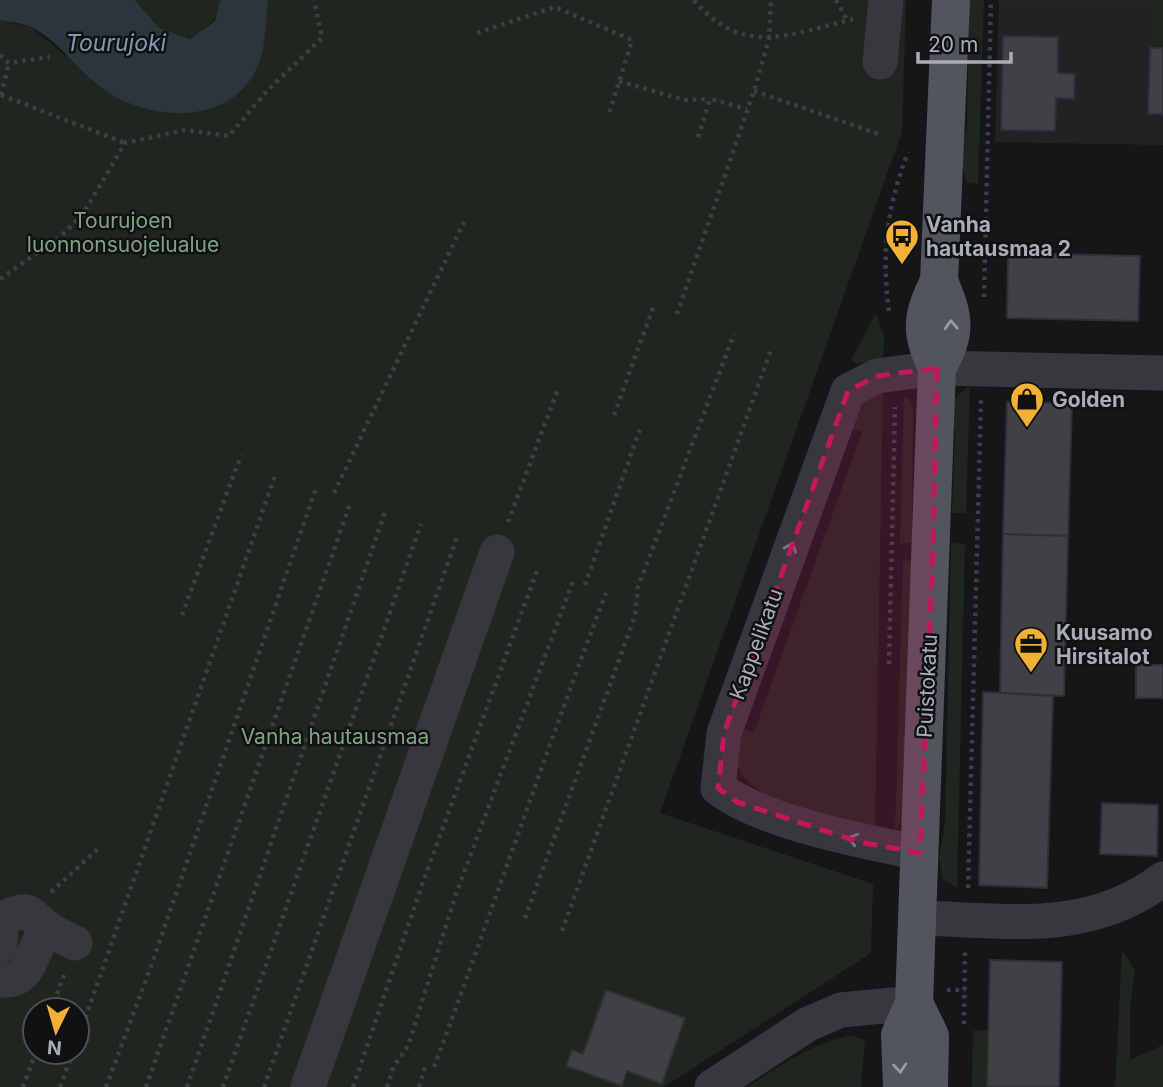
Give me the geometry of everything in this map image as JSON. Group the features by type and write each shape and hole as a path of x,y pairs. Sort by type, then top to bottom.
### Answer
{"main road":[{"name":"Puistokatu","path":"902,1087 900,1035 914,1003 937,368 923,332 926,309 939,281 951,0"},
{"name":"Puistokatu","path":"914,1003 930,1036 929,1087"}],"street":[{"path":"880,62 885,6"},
{"name":"Kappelikatu","path":"920,853 847,838 737,802 718,788 724,733 848,391 877,376 937,368 1163,373"},
{"path":"307,1087 497,552"},
{"path":"918,918 1048,922 1086,916 1116,908 1163,879"},
{"path":"0,946 2,920 24,912 52,929 36,943 24,976 16,981 0,981"},
{"path":"712,1087 808,1024 841,1010 914,1003"}],"path":[{"path":"9,63 0,95 125,143 186,130 229,135 267,91 322,38 314,0"},
{"path":"694,0 715,22 741,36 769,39 847,20 885,6"},
{"path":"677,314 754,91 769,39 771,0"},
{"path":"836,0 847,20"},
{"path":"983,310 991,0"},
{"path":"477,33 555,7 632,40 609,114"},
{"path":"0,55 9,63 50,57"},
{"path":"619,82 684,100 710,99 747,109"},
{"path":"754,91 882,135"},
{"path":"698,137 710,99"},
{"path":"891,321 885,282 888,212 911,141"},
{"path":"0,279 60,237 83,214 125,143"},
{"path":"334,493 464,222"},
{"path":"614,415 654,305"},
{"path":"525,918 635,616 638,587 734,334"},
{"path":"562,932 772,347"},
{"path":"964,1018 982,369"},
{"path":"889,670 897,373"},
{"path":"497,552 558,389"},
{"path":"585,585 640,429"},
{"path":"182,615 241,455"},
{"path":"91,1002 276,473"},
{"path":"106,1087 150,969 316,488"},
{"path":"146,1087 351,500"},
{"path":"187,1087 384,512"},
{"path":"223,1087 421,524"},
{"path":"264,1087 457,537"},
{"path":"353,1087 538,568"},
{"path":"387,1087 394,1066 408,1046 456,894 573,581"},
{"path":"434,1067 493,907 547,747 606,593"},
{"path":"52,929 36,907 98,849"},
{"path":"419,1087 426,1064"},
{"path":"23,1087 31,1066"},
{"path":"61,1087 69,1066"}],"highlighted area":[{"path":"937,368 933,552 920,853 859,842 737,802 718,788 724,733 848,391 877,376"}],"shaded area":[{"path":"999,0 1163,0 1163,145 995,142"}],"green space":[{"path":"135,0 220,0 214,18 191,39 159,28"},
{"name":"Vanha hautausmaa","path":"268,0 906,0 902,132 660,813 873,884 871,953 664,1087 0,1087 0,20 31,27 65,55 260,61"},
{"path":"969,0 984,0 978,184 967,183 961,156 967,129"},
{"path":"999,0 1163,0 1163,48 1150,48 1151,7 999,6"},
{"path":"876,313 884,336 883,358 858,364 851,360"},
{"path":"970,385 966,513 952,513 955,433 952,416 955,398"},
{"path":"883,391 875,828 861,830 791,807 757,789 745,778 737,765 736,746 737,727 754,732 862,432 844,427 865,398"},
{"path":"904,396 910,400 913,409 912,543 900,543"},
{"path":"951,543 965,544 957,888 943,879 939,858 945,823"},
{"path":"903,560 914,561 907,805 895,834"},
{"path":"1122,951 1135,970 1130,1008 1130,1060 1163,1045 1163,1087 1115,1087"},
{"path":"989,1030 987,1087 972,1087 973,1031"},
{"path":"851,1035 865,1040 861,1087 746,1087 810,1049"}],"water":[{"name":"Tourujoki","path":"0,0 135,0 159,28 190,39 215,21 220,0 268,0 261,56 248,83 233,98 214,107 171,113 149,110 109,93 42,33 27,26 0,20"}],"building":[{"path":"1003,36 1058,37 1058,73 1075,74 1074,99 1056,98 1055,131 1001,130"},
{"path":"1150,48 1163,48 1163,114 1148,114"},
{"path":"1008,253 1140,256 1138,321 1007,318"},
{"path":"1007,402 1072,403 1068,536 1003,534"},
{"path":"1003,534 1068,536 1064,696 1000,693"},
{"path":"1136,665 1163,665 1163,698 1136,698"},
{"path":"983,692 1053,696 1047,888 979,885"},
{"path":"1102,803 1158,805 1157,856 1100,854"},
{"path":"990,960 1062,962 1059,1087 987,1087"},
{"path":"606,990 685,1018 662,1084 627,1071 622,1086 566,1066 572,1050 583,1054"}],"place":[{"name":"Vanha hautausmaa 2","path":"902,266"},
{"name":"Golden","path":"1027,429"},
{"name":"Kuusamo Hirsitalot","path":"1031,674"}],"park label":[{"name":"Tourujoen luonnonsuojelualue","path":"123,232"}]}
